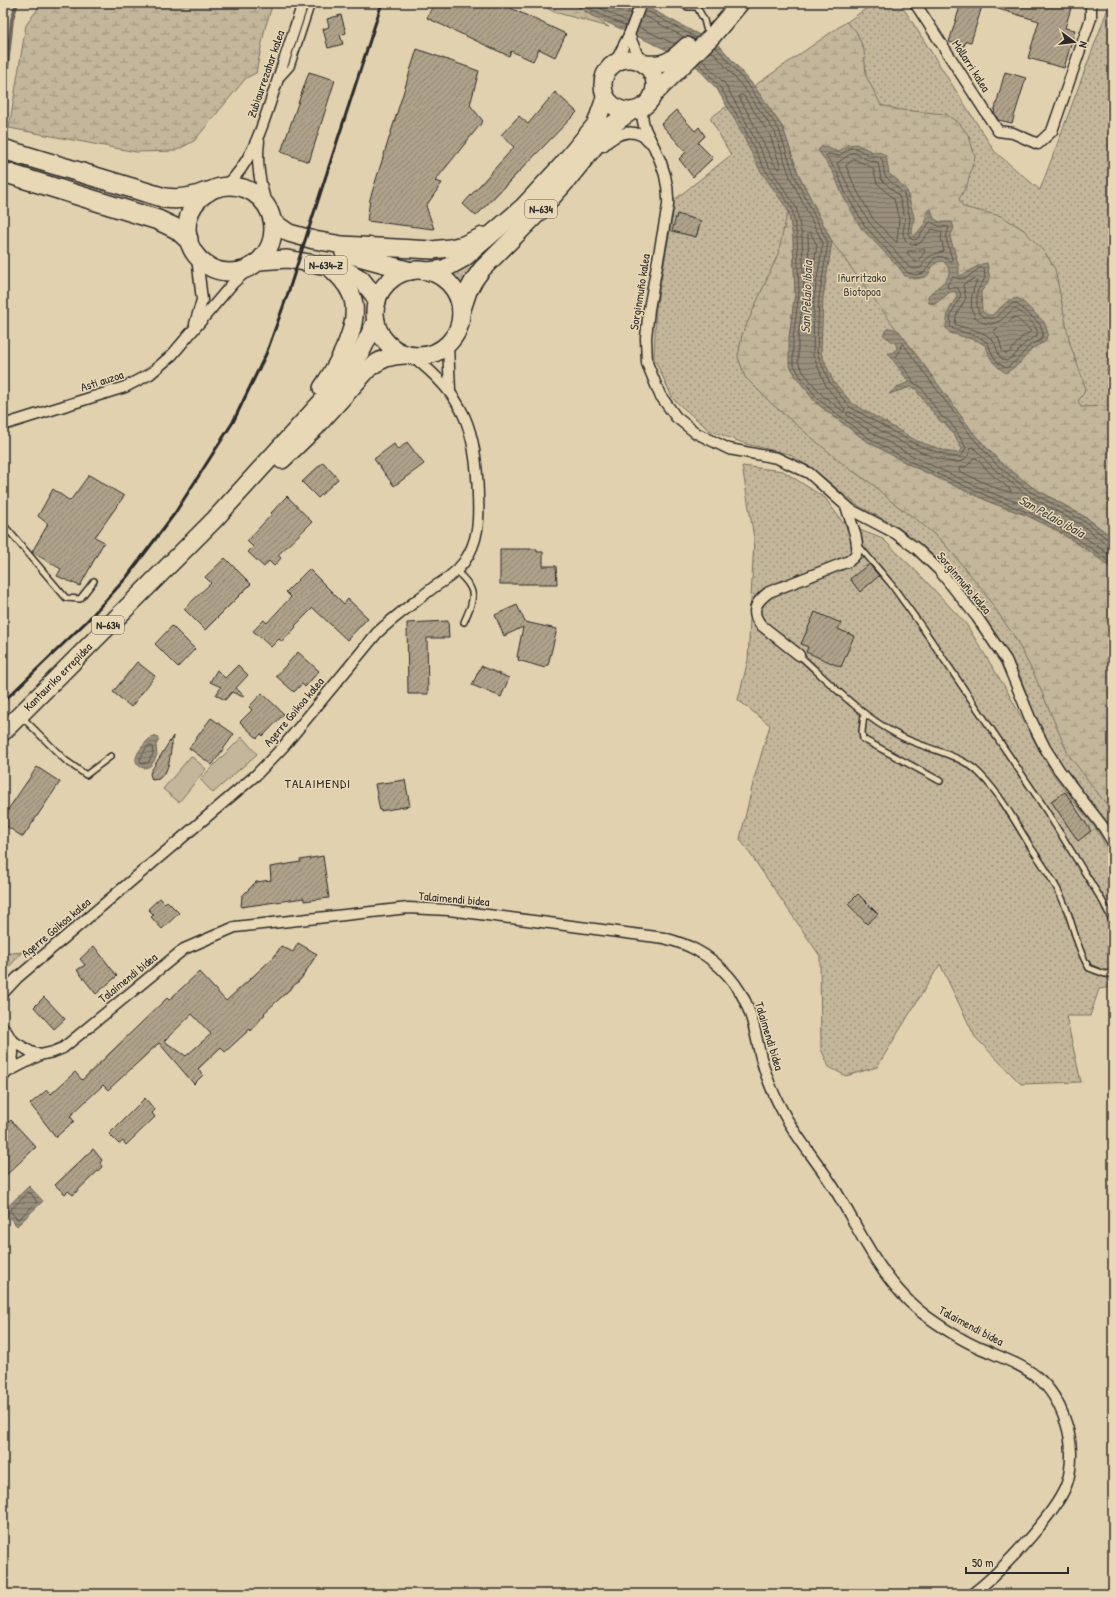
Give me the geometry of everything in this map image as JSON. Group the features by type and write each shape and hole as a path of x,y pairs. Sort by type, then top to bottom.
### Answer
{"highway":[{"name":"N-634","path":"215,519 264,477 315,428 369,368 380,360 397,355 425,356 437,352 448,345 458,330 461,312 468,291 482,269 537,214 569,178 602,135 612,125 647,105 653,95 681,60 737,3"},
{"name":"N-634","path":"708,31 740,3"},
{"name":"N-634","path":"408,355 394,350 386,342 379,332 376,321 377,302 389,281 400,274 411,271 444,269 459,261 483,243 523,207 596,124 605,98 602,90 604,74 615,62 623,59 631,59 642,63 656,65 681,60"},
{"path":"642,63 651,71 654,78 655,87 653,95"},
{"path":"605,98 618,110 636,110"},
{"path":"3,145 27,156"},
{"path":"3,149 174,200 188,198 216,188 226,186 244,188 253,192 266,204 273,222 273,236 268,250 255,264 240,272 228,273 216,270 206,265 191,249 188,239 187,226 190,212 197,201 207,192"},
{"path":"3,172 158,220 177,229 188,239"},
{"path":"273,222 289,234 342,245 432,250 463,245 499,228"},
{"name":"N-634-Z","path":"289,234 312,246 361,256 411,271"},
{"name":"N-634-Z","path":"255,264 287,259 344,268 361,279 373,294 377,302"},
{"path":"298,428 303,414 332,373 344,350 353,320 352,297 341,278 327,265"},
{"name":"N-634","path":"429,271 442,277 452,286 459,298 461,312"},
{"name":"N-634","path":"215,519 347,372 363,348 376,321"},
{"name":"Kantauriko errepidea","path":"3,732 215,519"}],"street":[{"name":"Zubiaurrezahar kalea","path":"226,186 237,175 247,160 260,130 303,3"},
{"path":"615,62 629,35 641,3"},
{"name":"Mollarri kalea","path":"915,3 998,131 1013,133 1038,144 1052,131 1091,18 1091,3"},
{"path":"629,35 642,63"},
{"name":"Sorginmuño kalea","path":"636,110 643,127 655,148 666,179 668,205 649,308 646,338 647,363 660,396 676,417 696,434 729,449 761,454 790,464 809,473 851,510 886,527 903,539 939,570 977,617 1006,660 1030,718 1049,755 1087,805 1113,844"},
{"name":"Zubiaurrezahar kalea","path":"260,130 257,166 258,179 266,204"},
{"path":"569,178 616,135 632,132 636,133 648,140 655,148"},
{"name":"Asti auzoa","path":"192,332 199,316 202,300 197,257"},
{"name":"Asti auzoa","path":"3,425 125,387 138,381 162,365 233,283 255,264"},
{"path":"448,345 450,391"},
{"path":"408,355 437,377 450,391"},
{"name":"Agerre Goikoa kalea","path":"3,993 17,978 256,775 283,747 377,633 390,620 456,571 469,554 476,539 479,524 477,466 474,443 468,422 450,391"},
{"path":"799,655 760,625 756,620 755,609 757,604 769,592 849,561 856,554 858,549 846,506"},
{"name":"Talaimendi bidea","path":"6,1074 40,1055 53,1052 68,1044 184,949 235,927 408,908 449,910 664,938 696,949 715,963 730,978 742,997 749,1009 754,1025 767,1078 784,1114 796,1134 831,1183 878,1263 896,1286 917,1309 952,1333 980,1348 1017,1364 1034,1374 1047,1386 1062,1414 1069,1435 1070,1454 1069,1474 1062,1495 1042,1523 1020,1548 991,1578 972,1594"},
{"path":"3,1028 11,1040 13,1052 6,1074"},
{"path":"11,1040 31,1052 40,1055"}],"lane":[{"path":"276,84 291,67 312,3"},
{"path":"679,3 688,6 698,5 708,31"},
{"path":"3,524 66,598 80,599 94,581"},
{"path":"856,544 891,584 922,627 1042,804 1103,902 1113,922"},
{"path":"456,571 467,581 472,590 473,602 464,622"},
{"path":"799,655 864,714 917,745 964,762 978,772 1001,800 1050,876 1065,904 1075,940 1089,968 1105,974 1113,973"},
{"path":"864,714 862,732 863,739 940,781"},
{"path":"20,715 65,760 86,775 111,756"}],"green space":[{"path":"42,3 273,3 265,28 256,73 246,78 194,141 175,151 136,152 9,128 26,25"},
{"path":"538,3 572,3 609,27 554,12"},
{"name":"Iñurritzako Biotopoa","path":"874,3 900,3 995,152 1040,190 1110,3 1113,3 1113,838 1046,743 1034,716 1018,670 972,599 935,557 898,527 857,505 818,473 789,454 746,444 709,430 673,399 654,358 656,308 673,214 673,201 731,155 710,118"},
{"path":"846,22 856,31 864,50 866,76 881,105 901,110 946,114 960,124 969,136 975,157 967,185 959,199 963,207 1001,216 1024,230 1046,254 1055,269 1070,344 1085,386 1084,393 1078,401 1081,407 1113,406 1113,538 1087,518 1032,487 1000,462 975,435 958,413 832,242 798,173 783,128 754,86"},
{"path":"606,110 616,116 464,289 449,272 471,261 486,251 508,232 538,200"},
{"path":"788,210 793,237 795,293 789,338 815,402 865,440 910,465 992,503 1026,515 1057,530 1095,555 1113,570 1113,813 1068,754 1034,674 1014,636 978,584 942,541 892,502 872,484 848,468 819,444 772,404 745,377 738,357 742,335 778,254"},
{"path":"742,466 783,471 825,498 844,524 883,539 923,578 966,624 1006,689 1052,773 1099,833 1113,861 1113,987 1099,989 1090,1016 1066,1016 1081,1082 1021,1084 975,1037 940,964 877,1067 846,1076 829,1067 821,1049 820,956 740,839 754,779 770,725 738,700 748,660 754,538"},
{"path":"242,737 257,754 213,793 200,779"},
{"path":"191,756 206,769 179,802 163,789"},
{"path":"22,952 3,974 3,954"}],"water":[{"name":"San Pelaio ibaia","path":"573,3 638,3 720,46 754,86 783,128 798,173 832,242 823,298 821,353 833,381 852,403 917,441 949,452 959,453 962,449 952,432 945,423 940,421 918,393 917,389 911,387 889,394 897,387 909,382 888,353 892,353 897,349 896,344 883,335 887,329 891,328 899,331 975,435 1000,462 1032,487 1087,518 1113,538 1113,570 1095,555 1056,530 1026,515 992,503 910,465 865,440 815,402 797,378 789,364 789,338 795,293 793,237 788,210 760,170 736,122 717,89 697,67 667,50 595,17"},
{"path":"856,144 873,152 880,152 886,156 889,174 907,191 914,217 912,234 914,237 925,223 927,211 931,209 934,219 940,222 952,222 954,228 950,237 959,267 959,276 987,263 990,279 981,292 982,311 987,315 992,315 1009,300 1017,298 1044,322 1048,333 1045,342 1032,348 1020,363 1006,373 993,362 986,346 978,341 950,333 946,328 948,312 957,296 955,291 950,292 935,304 929,303 928,296 948,276 948,267 943,261 937,262 926,277 915,279 905,276 897,265 861,228 842,194 834,174 818,150 823,146 838,152 847,145"},
{"path":"156,736 159,740 156,745 157,755 150,766 143,768 136,762 138,752 151,737"},
{"path":"29,1186 43,1201 17,1226 3,1211"}],"building":[{"path":"434,3 500,3 566,34 555,57 539,49 533,61 511,51 509,56 427,18"},
{"path":"961,3 983,3 971,42 966,41 964,46 949,42"},
{"path":"989,3 1052,3 1071,8 1065,28 1075,30 1064,68 1028,58 1039,21 988,6"},
{"path":"341,15 346,33 340,35 343,44 328,48 323,29 329,27 327,19"},
{"path":"417,49 479,71 470,105 483,121 435,181 442,183 426,206 434,229 367,221 370,199"},
{"path":"309,72 335,80 309,162 281,152"},
{"path":"1005,72 1026,78 1012,123 998,120 994,112"},
{"path":"555,92 577,112 476,216 463,204 514,147 501,135 519,116 528,124"},
{"path":"676,110 695,131 699,127 705,136 698,143 713,158 693,177 679,159 686,152 661,124"},
{"path":"677,214 701,221 696,237 672,231"},
{"path":"407,442 424,464 394,486 374,459 394,444 398,450"},
{"path":"323,462 338,479 318,498 302,482"},
{"path":"89,475 124,496 95,537 104,542 80,586 57,576 61,569 32,552 48,524 38,516 53,489 70,501"},
{"path":"287,496 312,522 278,555 281,558 274,566 269,561 264,567 248,552 253,547 247,541"},
{"path":"500,549 537,549 537,552 543,552 543,566 556,566 557,584 500,584"},
{"path":"225,558 251,584 205,630 184,609 211,583 205,577"},
{"path":"869,564 879,576 860,592 850,579"},
{"path":"309,569 344,604 348,599 368,618 347,640 313,608 282,642 279,639 271,647 253,631 264,620 267,623 291,597 286,592"},
{"path":"517,605 525,622 557,629 548,665 546,665 545,668 518,660 519,657 517,657 523,627 504,636 495,615"},
{"path":"815,612 841,623 838,629 854,636 841,667 806,652 808,647 801,644"},
{"path":"448,621 449,638 427,638 428,694 408,694 407,623"},
{"path":"172,626 195,649 178,667 155,644"},
{"path":"298,652 319,671 305,687 302,684 294,692 276,676"},
{"path":"137,662 155,676 131,707 113,692"},
{"path":"238,665 248,675 236,688 244,696 243,697 232,692 225,700 216,695 221,687 210,682 217,670 225,678"},
{"path":"481,666 509,678 501,697 472,685"},
{"path":"262,693 284,714 263,736 261,734 257,738 240,722 252,710 249,707"},
{"path":"211,718 234,734 212,765 189,748"},
{"path":"173,736 169,763 166,771 159,779 152,780 150,774 151,771"},
{"path":"37,767 60,782 23,837 3,824 3,817"},
{"path":"405,780 410,806 380,811 375,784"},
{"path":"1065,792 1091,831 1078,841 1051,801"},
{"path":"323,856 329,898 304,901 304,898 241,907 242,896 256,882 271,880 270,867 301,862 300,860"},
{"path":"858,894 878,914 867,924 848,904"},
{"path":"160,898 165,903 167,901 179,913 162,929 151,917 154,915 148,909"},
{"path":"298,943 317,954 301,979 264,1013 265,1014 251,1031 250,1029 225,1052 221,1047 198,1069 203,1075 194,1084 159,1043 108,1090 103,1085 70,1116 74,1121 56,1137 30,1104 47,1090 51,1094 75,1072 82,1080 167,998 169,1000 199,972 226,1001 274,957 281,946 293,952","holes":["192,1014 211,1034 186,1056 164,1041"]},
{"path":"94,946 117,976 96,994 77,970 85,965 80,959"},
{"path":"44,997 65,1019 54,1029 34,1007"},
{"path":"145,1098 155,1110 152,1113 155,1117 126,1145 123,1141 119,1144 109,1134"},
{"path":"11,1120 36,1147 3,1178 3,1127"},
{"path":"93,1149 102,1160 100,1163 102,1167 73,1195 68,1191 65,1194 55,1185"}],"waterway":[{"path":"3,106 12,19 17,3"}],"railway":[{"path":"3,702 87,621 126,578 175,513 233,422 266,354 287,296 382,3"}],"district":[{"name":"TALAIMENDI","path":"318,783"}]}
